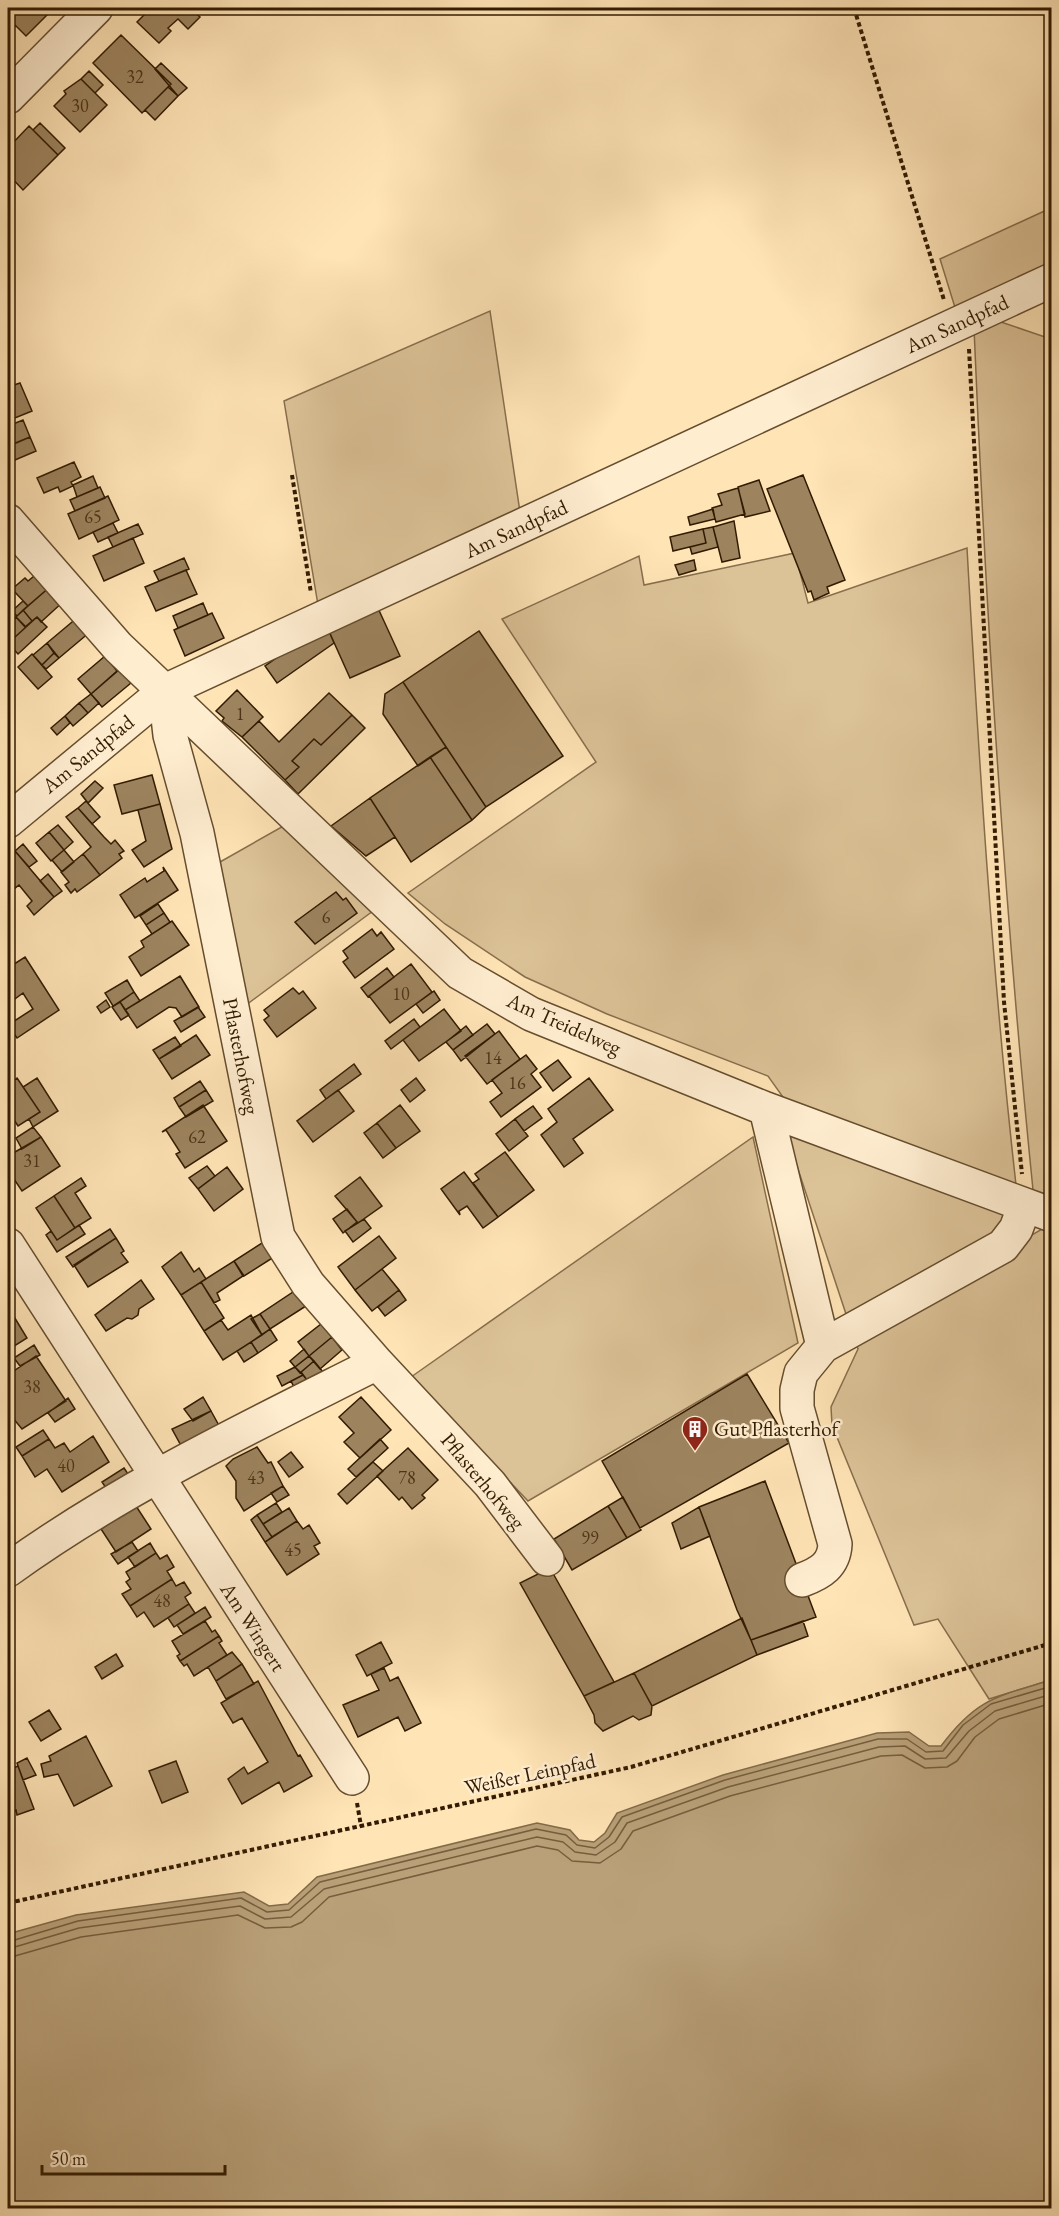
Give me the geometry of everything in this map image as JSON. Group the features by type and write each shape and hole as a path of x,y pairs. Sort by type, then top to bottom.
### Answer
{"street":[{"path":"8,97 96,8"},
{"name":"Am Sandpfad","path":"8,821 165,691 1052,280"},
{"path":"8,521 118,647 165,691"},
{"name":"Am Treidelweg","path":"165,691 460,973 531,1014 766,1109 1038,1210"},
{"name":"Pflasterhofweg","path":"165,691 170,735 202,855 278,1238 308,1284 377,1363 490,1484 547,1559"},
{"path":"766,1109 823,1346"},
{"path":"802,1580 828,1565 834,1553 834,1535 796,1408 801,1373 823,1346 1003,1246 1016,1229 1038,1210"},
{"name":"Am Wingert","path":"8,1245 352,1778"},
{"path":"8,1570 52,1538 155,1475 377,1363"}],"path":[{"path":"854,8 959,323 978,523 1004,1002 1038,1210"},
{"path":"292,475 316,621"},
{"name":"Weißer Leinpfad","path":"8,1903 631,1767 1052,1643"}],"shaded area":[{"path":"1051,208 1051,270 957,314 940,259"},
{"path":"490,311 520,512 318,605 284,401"},
{"path":"995,320 1051,339 1051,1196 1033,1190 1013,975 997,759 974,328"},
{"path":"967,548 993,946 1016,1185 785,1100 768,1076 607,1014 525,977 445,924 408,893 596,762 502,619 639,556 644,585 795,553 808,603"},
{"path":"287,824 377,908 246,1005 220,862"},
{"path":"785,1130 1000,1208 1004,1218 1002,1231 849,1323"},
{"path":"753,1137 798,1343 528,1501 411,1377"},
{"path":"1047,1226 1051,1228 1051,1680 989,1699 938,1619 914,1625 832,1425 831,1407 858,1349 855,1340"}],"water":[{"path":"1051,1680 1051,2208 8,2208 8,1937 15,1932 76,1915 244,1892 269,1906 288,1904 317,1877 537,1823 570,1830 579,1840 594,1842 605,1833 617,1813 723,1775 877,1733 909,1732 929,1746 941,1746 966,1718 989,1701"}],"building":[{"path":"8,8 54,8 26,36 8,18"},
{"path":"151,8 190,8 200,17 188,29 178,19 168,28 171,31 159,43 137,22"},
{"path":"8,18 15,25 8,33"},
{"path":"121,35 171,84 142,113 93,63"},
{"path":"161,63 187,88 178,96 155,69"},
{"path":"89,71 103,85 95,93 81,79"},
{"path":"81,79 107,105 80,132 54,106 66,94 64,91"},
{"path":"168,87 178,96 155,120 145,110"},
{"path":"40,123 65,148 58,155 33,130"},
{"path":"29,126 58,155 23,190 8,174 8,148"},
{"path":"20,383 32,411 10,420 8,387"},
{"path":"23,420 30,437 8,446 8,426"},
{"path":"30,437 36,451 15,460 9,446"},
{"path":"74,462 81,477 71,482 73,486 60,492 58,487 44,493 37,478"},
{"path":"803,475 845,580 827,587 829,593 814,600 811,591 808,592 767,489"},
{"path":"93,476 98,488 77,497 73,485"},
{"path":"759,480 770,511 745,517 738,487"},
{"path":"100,487 105,498 75,511 70,500"},
{"path":"738,488 745,514 716,522 712,508 722,505 718,494"},
{"path":"108,496 119,520 79,539 68,514"},
{"path":"713,509 715,519 690,525 688,517"},
{"path":"734,521 740,558 722,562 713,527"},
{"path":"113,523 118,533 98,542 93,532"},
{"path":"138,524 143,534 113,547 108,537"},
{"path":"713,527 718,547 692,554 690,547 706,543 703,529"},
{"path":"703,529 706,543 673,551 670,537"},
{"path":"133,538 144,563 104,581 93,556"},
{"path":"184,558 189,569 159,581 154,571"},
{"path":"694,560 696,570 679,575 675,565"},
{"path":"186,570 197,594 156,611 145,587"},
{"path":"39,572 51,586 28,606 12,589 25,578 28,581"},
{"path":"51,586 64,601 41,622 37,617 32,621 23,610"},
{"path":"23,601 28,606 17,616 12,611"},
{"path":"203,603 208,615 178,628 173,616"},
{"path":"377,606 400,656 350,678 328,629"},
{"path":"11,610 17,616 8,624 8,613"},
{"path":"23,610 32,621 25,627 16,617"},
{"path":"212,613 224,638 185,656 174,630"},
{"path":"16,617 26,627 14,638 8,631 8,624"},
{"path":"37,617 47,627 18,654 8,643 8,631 14,638"},
{"path":"78,617 90,632 59,658 47,643"},
{"path":"328,629 334,643 277,683 265,666 301,641"},
{"path":"479,631 563,756 486,807 403,682"},
{"path":"47,643 54,653 42,665 33,655"},
{"path":"54,653 59,658 46,669 42,665"},
{"path":"32,654 52,677 38,689 18,667"},
{"path":"105,656 117,671 91,694 78,679"},
{"path":"120,669 131,683 102,707 91,694"},
{"path":"403,682 446,747 418,766 383,714 385,694"},
{"path":"237,690 263,717 242,737 222,721 224,718 216,711"},
{"path":"329,693 352,715 321,745 314,739 292,761 299,767 285,780 242,737 259,721 279,742"},
{"path":"91,694 99,703 88,713 79,703"},
{"path":"79,703 88,713 73,726 65,716"},
{"path":"352,715 365,728 298,794 285,780 299,767 292,761 314,739 321,745"},
{"path":"65,716 70,723 57,735 51,728"},
{"path":"446,747 486,807 472,820 430,757"},
{"path":"430,757 472,820 411,862 370,798"},
{"path":"152,775 160,804 122,814 114,785"},
{"path":"95,781 103,788 88,803 81,794"},
{"path":"370,798 395,837 366,856 331,826"},
{"path":"86,801 100,817 92,824 78,808"},
{"path":"160,804 172,849 144,867 132,850 146,841 138,810"},
{"path":"78,808 111,844 115,840 124,851 119,854 122,858 100,875 83,854 91,847 66,817"},
{"path":"58,825 73,842 64,850 49,832"},
{"path":"49,832 64,850 51,861 36,843"},
{"path":"23,844 37,861 29,867 15,851"},
{"path":"64,850 74,862 62,872 52,860"},
{"path":"15,851 54,897 34,915 27,906 32,901 19,885 8,894 8,857"},
{"path":"83,854 100,875 77,892 75,889 71,893 65,885 69,882 61,872"},
{"path":"163,867 178,890 135,918 120,895 145,878 147,882 164,871"},
{"path":"48,874 62,891 54,897 40,881"},
{"path":"336,892 343,900 346,898 357,913 315,944 295,922"},
{"path":"158,904 164,913 146,925 140,916"},
{"path":"164,913 170,922 152,934 146,925"},
{"path":"172,921 189,945 141,976 129,957 144,947 141,941"},
{"path":"372,929 377,936 381,932 394,949 355,978 343,962 348,958 343,951"},
{"path":"25,957 59,1010 17,1038 8,1025 33,1009 23,993 8,1004 8,968"},
{"path":"411,964 432,992 390,1023 369,996"},
{"path":"387,968 394,977 368,997 361,988"},
{"path":"180,976 199,1007 182,1017 176,1008 169,1007 137,1028 125,1010"},
{"path":"127,980 134,992 113,1006 105,993"},
{"path":"293,988 299,994 303,991 316,1008 277,1037 264,1020 269,1016 264,1010"},
{"path":"434,991 440,1000 423,1013 416,1004"},
{"path":"134,992 140,1001 125,1010 120,1002"},
{"path":"106,1000 110,1007 101,1013 97,1007"},
{"path":"120,1002 129,1015 121,1020 112,1007"},
{"path":"198,1007 205,1017 181,1032 174,1021"},
{"path":"444,1009 461,1031 419,1061 403,1040"},
{"path":"414,1019 420,1027 391,1049 385,1041"},
{"path":"487,1024 495,1034 461,1061 453,1050"},
{"path":"466,1026 473,1035 453,1050 446,1042"},
{"path":"499,1031 520,1059 487,1084 465,1056"},
{"path":"196,1035 210,1055 172,1079 159,1059"},
{"path":"175,1037 181,1046 159,1059 153,1050"},
{"path":"526,1055 537,1069 531,1074 541,1087 501,1117 490,1102 502,1093 492,1080"},
{"path":"558,1060 571,1077 553,1091 540,1073"},
{"path":"354,1064 361,1074 326,1099 320,1090"},
{"path":"17,1078 40,1112 18,1126 9,1112 8,1114 8,1085"},
{"path":"37,1078 58,1111 33,1127 29,1119 40,1112 23,1087"},
{"path":"416,1078 425,1090 410,1102 401,1090"},
{"path":"589,1078 613,1110 573,1139 583,1153 564,1167 541,1135 557,1122 548,1109"},
{"path":"200,1081 206,1090 179,1107 174,1098"},
{"path":"206,1090 213,1101 186,1117 179,1107"},
{"path":"338,1090 354,1111 313,1142 297,1121"},
{"path":"203,1105 227,1141 185,1168 176,1154 180,1152 166,1130 162,1132"},
{"path":"400,1105 420,1131 396,1148 377,1123"},
{"path":"533,1106 542,1118 524,1131 515,1119"},
{"path":"515,1119 528,1136 509,1151 496,1134"},
{"path":"377,1123 396,1148 383,1158 364,1133"},
{"path":"33,1127 41,1137 22,1149 16,1138"},
{"path":"41,1137 60,1166 22,1191 14,1179 9,1182 8,1156"},
{"path":"505,1152 534,1190 498,1217 473,1183 479,1179 475,1174"},
{"path":"207,1166 215,1176 198,1189 189,1178"},
{"path":"227,1167 243,1189 214,1211 198,1189"},
{"path":"464,1172 498,1217 483,1228 467,1206 459,1211 460,1215 441,1189"},
{"path":"360,1177 382,1206 358,1223 335,1196"},
{"path":"81,1178 86,1186 75,1193 91,1218 75,1228 54,1196"},
{"path":"54,1196 75,1228 57,1240 36,1208"},
{"path":"347,1209 357,1222 343,1233 333,1219"},
{"path":"364,1219 371,1228 353,1242 345,1231"},
{"path":"79,1225 85,1234 57,1252 46,1235 51,1231 57,1240"},
{"path":"110,1229 116,1238 73,1267 66,1257"},
{"path":"379,1236 396,1258 355,1290 338,1267"},
{"path":"116,1238 124,1251 121,1253 128,1262 88,1287 74,1265"},
{"path":"265,1241 274,1257 244,1276 234,1261"},
{"path":"181,1252 194,1272 199,1268 206,1279 181,1295 162,1267"},
{"path":"234,1261 243,1276 217,1293 220,1300 214,1303 201,1282"},
{"path":"382,1269 399,1290 372,1311 355,1290"},
{"path":"141,1280 154,1299 139,1309 138,1315 132,1319 127,1318 106,1331 95,1315"},
{"path":"201,1282 224,1318 204,1331 181,1295"},
{"path":"296,1290 306,1306 270,1329 260,1314"},
{"path":"399,1290 406,1300 385,1316 378,1307"},
{"path":"260,1314 270,1329 262,1335 251,1319"},
{"path":"13,1315 27,1338 8,1350 8,1319"},
{"path":"251,1315 262,1335 223,1360 204,1331 221,1320 228,1330"},
{"path":"321,1324 332,1337 309,1356 298,1342"},
{"path":"270,1329 277,1340 258,1353 251,1342"},
{"path":"332,1337 342,1350 320,1369 309,1356"},
{"path":"251,1342 258,1353 244,1362 237,1351"},
{"path":"34,1345 40,1355 20,1366 14,1358"},
{"path":"304,1349 309,1356 295,1367 290,1361"},
{"path":"36,1356 66,1401 22,1429 8,1412 8,1375"},
{"path":"309,1356 314,1361 300,1373 295,1367"},
{"path":"314,1361 323,1372 307,1380 301,1372"},
{"path":"295,1367 303,1375 282,1386 277,1376"},
{"name":"Gut Pflasterhof","path":"747,1374 789,1443 640,1528 602,1461"},
{"path":"303,1375 307,1380 294,1387 291,1381"},
{"path":"203,1397 211,1411 193,1421 184,1409"},
{"path":"361,1397 391,1430 360,1458 344,1442 354,1433 339,1417"},
{"path":"68,1398 75,1409 55,1422 48,1413"},
{"path":"211,1411 222,1431 184,1451 172,1429"},
{"path":"43,1430 49,1439 22,1456 16,1447"},
{"path":"93,1436 109,1462 62,1492 47,1469 35,1477 22,1456 49,1439 55,1448 64,1443 70,1452"},
{"path":"380,1439 388,1448 356,1477 348,1469"},
{"path":"257,1447 268,1463 271,1462 283,1486 244,1511 236,1498 236,1481 226,1466 233,1459"},
{"path":"408,1448 438,1480 422,1495 425,1498 412,1509 402,1497 399,1500 377,1476"},
{"path":"291,1452 303,1467 289,1477 278,1462"},
{"path":"373,1462 383,1471 347,1504 338,1494"},
{"path":"124,1468 130,1477 108,1491 102,1482"},
{"path":"765,1481 816,1617 751,1640 737,1610 699,1507"},
{"path":"283,1486 289,1495 277,1502 271,1493"},
{"path":"623,1497 641,1530 627,1538 608,1506"},
{"path":"276,1503 282,1512 263,1524 257,1515"},
{"path":"136,1506 151,1529 116,1552 101,1529"},
{"path":"608,1506 627,1538 572,1570 554,1539"},
{"path":"699,1507 710,1536 681,1549 672,1523"},
{"path":"289,1508 297,1521 272,1537 263,1524"},
{"path":"257,1515 272,1537 265,1542 251,1520"},
{"path":"297,1521 303,1529 309,1525 320,1543 314,1546 319,1554 287,1575 265,1542"},
{"path":"132,1542 138,1551 118,1564 111,1554"},
{"path":"150,1543 156,1553 135,1567 128,1557"},
{"path":"156,1553 160,1559 167,1555 174,1567 167,1571 172,1579 130,1606 122,1594 131,1589 126,1582 130,1579 126,1572"},
{"path":"550,1568 614,1682 584,1696 520,1583"},
{"path":"172,1579 176,1586 184,1582 191,1593 185,1597 189,1604 154,1627 144,1612 137,1617 130,1606"},
{"path":"189,1604 195,1613 174,1627 168,1618"},
{"path":"205,1607 211,1617 183,1634 177,1625"},
{"path":"742,1618 757,1655 652,1706 634,1673"},
{"path":"205,1621 212,1632 215,1630 219,1636 180,1661 177,1656 180,1654 172,1641"},
{"path":"803,1621 808,1636 757,1655 751,1640"},
{"path":"219,1636 222,1641 219,1643 227,1655 194,1676 187,1664 184,1666 180,1661"},
{"path":"381,1642 392,1663 367,1676 356,1655"},
{"path":"232,1652 242,1664 216,1681 208,1667"},
{"path":"116,1654 123,1666 102,1679 95,1667"},
{"path":"242,1664 254,1684 226,1699 216,1681"},
{"path":"384,1668 390,1681 398,1677 421,1723 405,1731 398,1717 358,1737 343,1705 379,1690 371,1674"},
{"path":"634,1673 652,1706 651,1715 639,1720 633,1716 603,1731 595,1723 594,1715 584,1696"},
{"path":"258,1681 298,1756 300,1755 312,1776 284,1792 279,1782 242,1804 228,1779 244,1767 248,1774 268,1762 242,1718 233,1723 221,1703"},
{"path":"49,1710 61,1729 41,1741 29,1722"},
{"path":"86,1736 112,1786 74,1806 58,1774 44,1777 41,1764 51,1761 49,1756"},
{"path":"27,1758 36,1775 23,1780 17,1763"},
{"path":"176,1761 188,1792 162,1803 149,1771"},
{"path":"18,1766 34,1809 17,1815 16,1810 8,1813 8,1770"}],"place":[{"name":"Gut Pflasterhof","path":"695,1452"}]}
